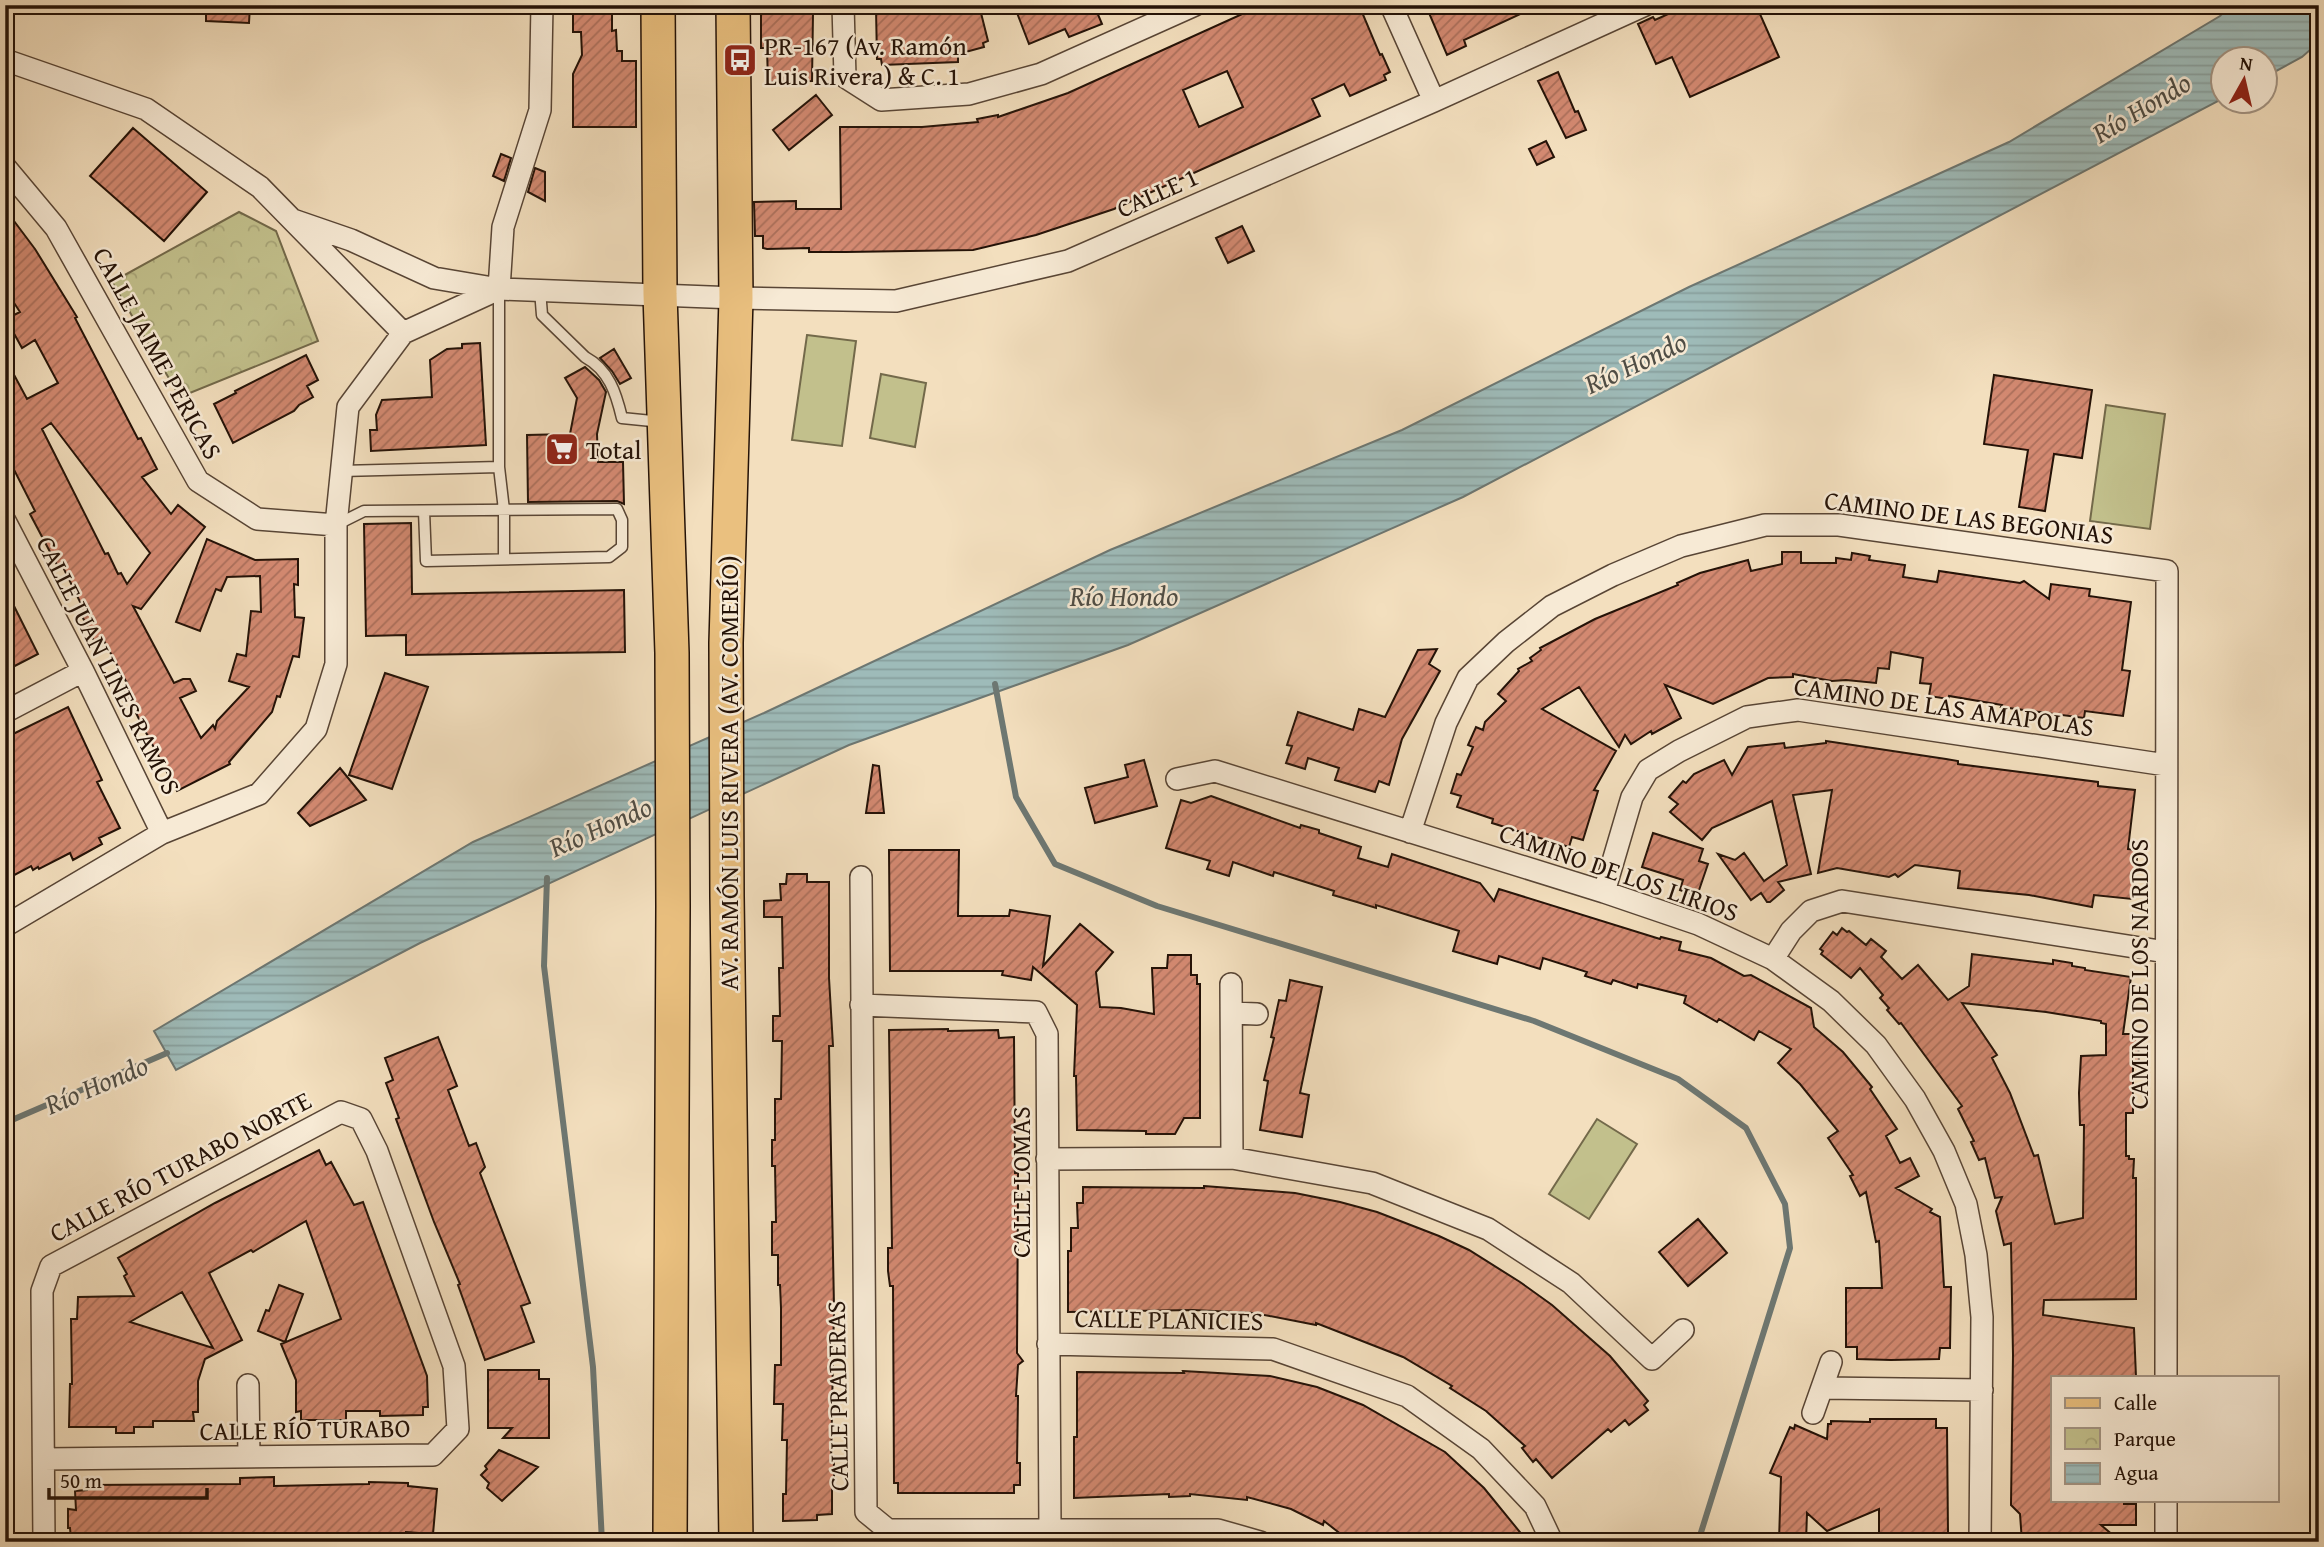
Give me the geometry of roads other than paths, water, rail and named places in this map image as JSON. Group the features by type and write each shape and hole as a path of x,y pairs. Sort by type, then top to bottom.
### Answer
{"main road":[{"name":"AV. RAMÓN LUIS RIVERA (AV. COMERÍO)","path":"659,5 660,294 672,653 670,1542"},
{"name":"AV. RAMÓN LUIS RIVERA (AV. COMERÍO)","path":"733,5 736,298 726,643 736,1542"}],"street":[{"path":"5,926 162,833 259,794 316,729 336,664 336,525 348,407 404,333 499,289 503,227 540,110 542,5"},
{"path":"844,5 845,77 881,100 969,94 1041,74 1195,5"},
{"path":"1391,5 1434,101"},
{"name":"CALLE 1","path":"293,220 351,240 434,278 499,289 896,301 1068,261 1434,101 1645,5"},
{"path":"5,60 146,109 260,187 404,333"},
{"name":"CALLE JAIME PERICAS","path":"5,167 56,228 198,481 257,519 336,525"},
{"name":"CALLE JUAN LINES RAMOS","path":"5,521 83,671 162,833"},
{"name":"CAMINO DE LAS BEGONIAS","path":"1410,832 1446,723 1468,678 1506,642 1552,606 1681,545 1765,525 1839,525 2167,571"},
{"name":"CAMINO DE LOS NARDOS","path":"2166,1376 2167,571"},
{"path":"5,712 83,671"},
{"name":"CAMINO DE LAS AMAPOLAS","path":"1604,892 1632,797 1648,770 1679,751 1747,717 1798,710 2166,765"},
{"name":"CAMINO DE LOS LIRIOS","path":"1177,779 1216,771 1604,892 1698,924 1773,959 1831,1001 1876,1045 1915,1098 1944,1151 1966,1204 1976,1255 1982,1317 1980,1542"},
{"name":"CALLE PRADERAS","path":"861,877 866,1512 888,1530 1218,1530 1260,1542"},
{"path":"1773,959 1791,932 1811,911 1842,901 2166,952"},
{"path":"1231,984 1232,1158"},
{"name":"CALLE LOMAS","path":"861,1005 1036,1012 1047,1034 1050,1529"},
{"path":"1232,1013 1257,1014"},
{"name":"CALLE RÍO TURABO NORTE","path":"44,1459 42,1291 51,1266 341,1112"},
{"name":"CALLE RÍO TURABO","path":"44,1459 433,1455 458,1429 454,1366 377,1152 361,1119 341,1112"},
{"path":"1047,1159 1232,1158 1372,1183 1488,1229 1571,1283 1652,1359 1683,1330"},
{"name":"CALLE PLANICIES","path":"1048,1345 1273,1349 1407,1396 1481,1449 1535,1507 1552,1542"},
{"path":"1813,1413 1831,1362"},
{"path":"248,1385 249,1457"},
{"path":"1822,1388 1982,1390"},
{"path":"44,1459 44,1542"},
{"path":"2166,1502 2166,1542"}],"lane":[{"path":"499,289 499,467 504,559"},
{"path":"540,290 542,315 585,357 594,361 615,387 622,418 664,423"},
{"path":"341,471 499,467"},
{"path":"336,525 364,511 617,509 622,520 622,547 609,557 426,561 424,511"}],"water":[{"name":"Río Hondo","path":"2231,5 2319,5 2319,42 2302,57 2278,70 2278,46 2208,46 2208,106 1463,497 1128,645 849,745 420,943 176,1070 154,1031 473,842 764,713 1110,550 1402,430 1689,287 2009,142 2220,16"}],"waterway":[{"path":"995,684 1016,797 1055,864 1157,906 1534,1021 1678,1079 1746,1128 1785,1204 1790,1248 1698,1542"},
{"path":"547,878 544,966 593,1367 602,1542"},
{"name":"Río Hondo","path":"5,1123 167,1053"}],"place":[{"name":"PR-167 (Av. Ramón Luis Rivera) & C. 1","path":"740,60"},
{"name":"Total","path":"562,449"}]}
